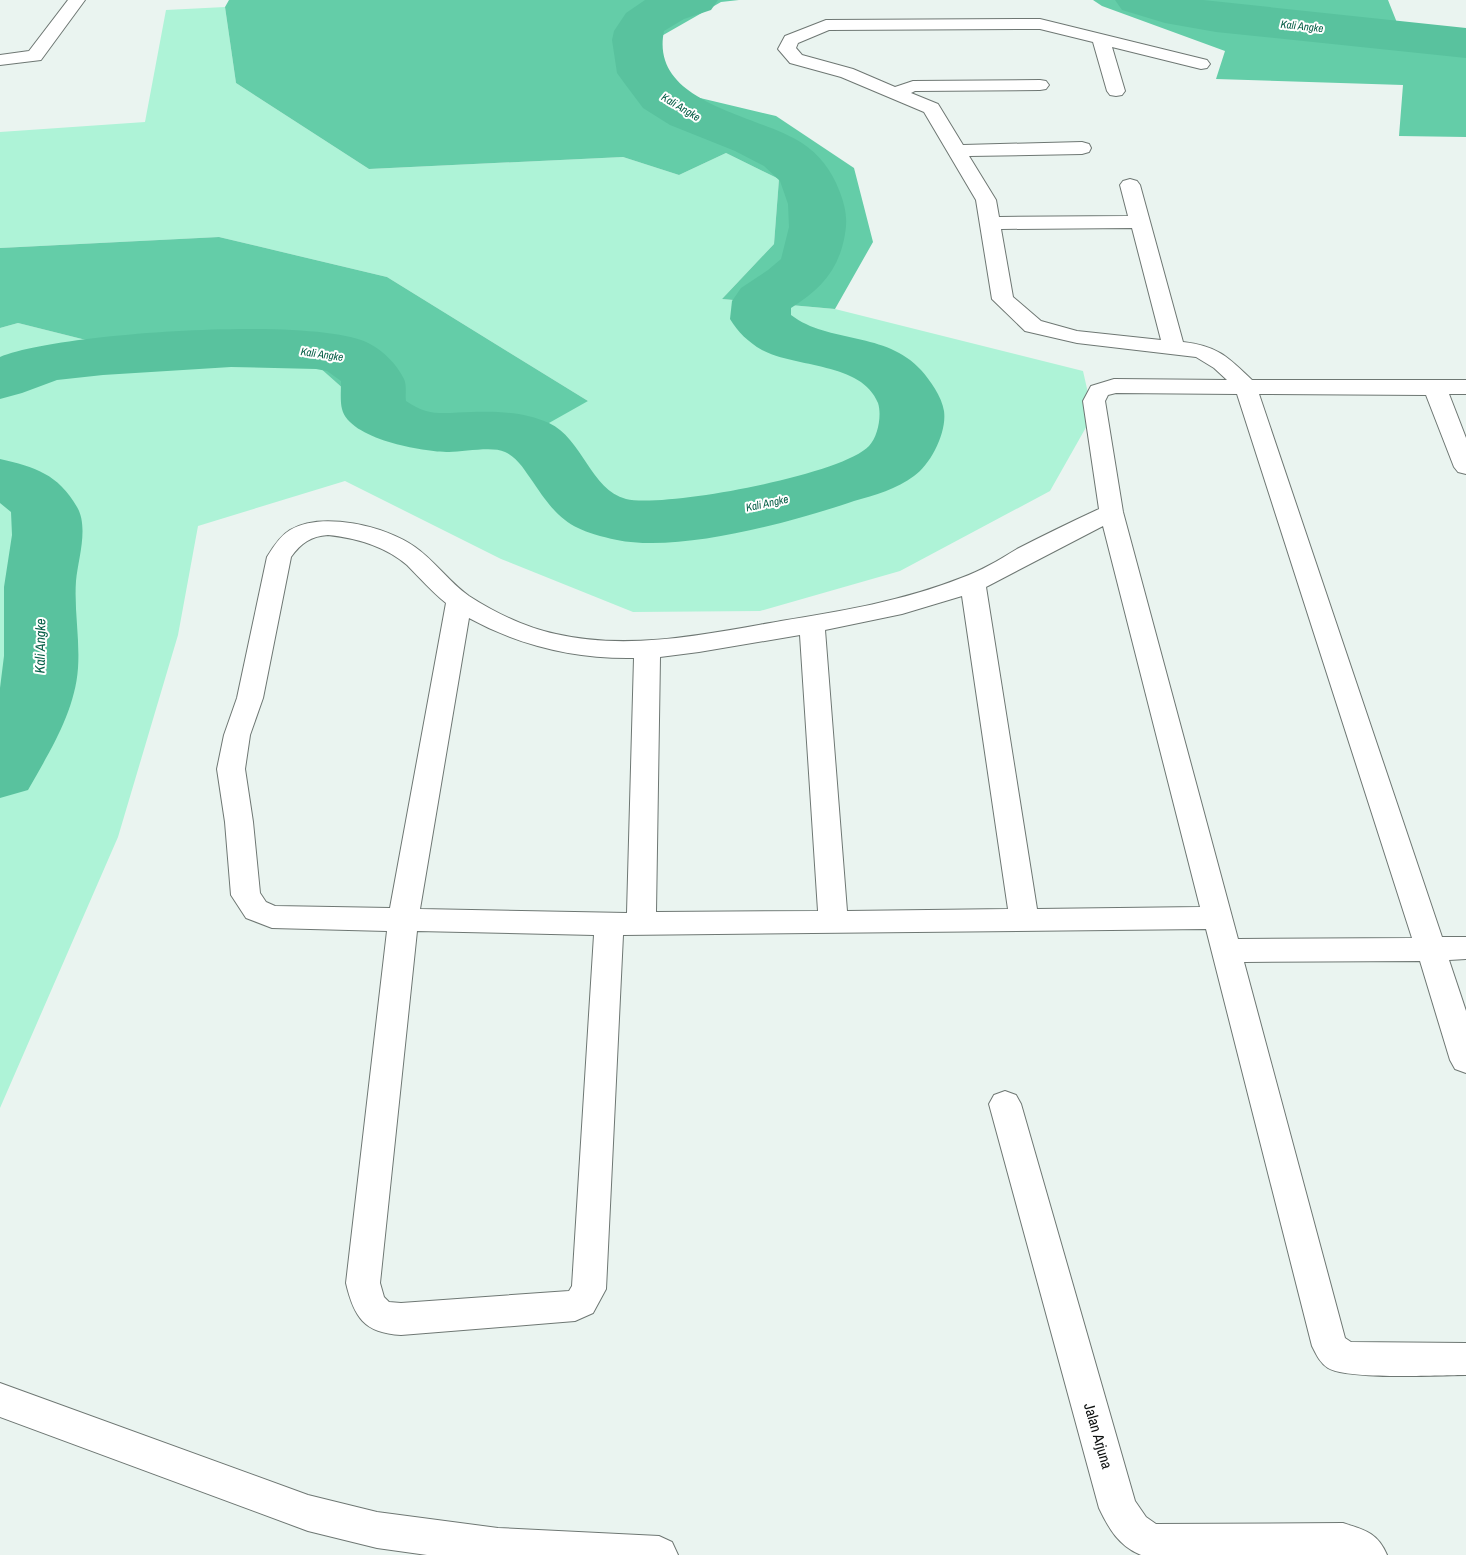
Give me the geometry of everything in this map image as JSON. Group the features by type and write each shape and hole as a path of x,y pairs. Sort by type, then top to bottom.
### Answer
{"street":[{"path":"0,60 35,56 77,0"},
{"path":"1201,64 1040,24 826,25 791,40 787,50 796,59 848,73 932,108 986,200 1003,299 1033,326 1077,337 1200,351 1222,363 1246,387 1466,1060"},
{"path":"1101,40 1116,91"},
{"path":"895,93 913,86 1040,84"},
{"path":"957,151 1082,148"},
{"path":"1130,185 1174,348"},
{"path":"990,223 1140,222"},
{"path":"1466,387 1114,386 1099,390 1094,401 1111,512 1330,1346 1339,1356 1351,1358 1466,1359"},
{"path":"1435,388 1466,467"},
{"path":"1111,512 972,584 930,599 812,624 680,647 647,650 586,649 553,642 505,625 459,601 406,552 380,540 333,527 318,527 303,532 286,544 279,557 250,698 235,743 231,769 239,822 246,894 256,910 272,917 609,924 1219,918"},
{"path":"972,584 1024,921"},
{"path":"459,601 403,920 364,1283 367,1302 373,1312 386,1319 575,1306 586,1295 589,1289 609,924"},
{"path":"812,624 833,922"},
{"path":"641,923 647,650"},
{"path":"1227,951 1466,948"},
{"name":"Jalan Arjuna","path":"1005,1104 1118,1508 1130,1528 1138,1535 1156,1542 1343,1541 1357,1546 1368,1555"},
{"path":"0,1400 308,1513 377,1530 498,1546 659,1555"}],"green space":[{"path":"229,0 739,0 721,2 637,50 654,87 776,116 854,168 873,242 835,309 722,299 774,244 779,179 726,153 679,175 623,157 369,169 236,83 225,7"},
{"path":"1093,0 1388,0 1407,48 1466,54 1466,137 1399,136 1403,85 1216,79 1225,51 1102,6"},
{"path":"225,7 236,83 369,169 623,157 679,175 726,153 779,179 774,244 722,299 835,309 1083,371 1093,415 1050,491 900,571 760,611 633,612 501,559 345,481 198,526 178,635 118,837 0,1108 0,328 18,323 90,341 301,351 402,441 588,401 387,277 219,237 0,248 0,132 145,122 166,10"},
{"path":"219,237 387,277 588,401 517,441 402,441 301,351 90,341 18,323 0,328 0,248"}],"waterway":[{"name":"Kali Angke","path":"0,380 28,368 57,361 103,356 231,348 316,350 347,356 364,368 373,380 374,410 398,423 420,430 439,432 496,431 518,434 528,438 549,456 574,493 585,504 598,513 635,521 647,522 697,518 770,504 819,491 878,470 897,457 910,428 912,411 899,384 874,364 844,353 813,347 785,338 760,319 762,301 795,278 810,259 818,227 818,217 816,204 806,175 784,155 754,140 689,114 662,97 643,73 637,40 639,31 644,23 658,12 694,0"},
{"name":"Kali Angke","path":"1139,0 1165,8 1216,17 1466,43"},
{"name":"Kali Angke","path":"0,479 19,486 36,498 44,508 47,524 40,587 41,670 39,684 28,717 0,770"}]}
